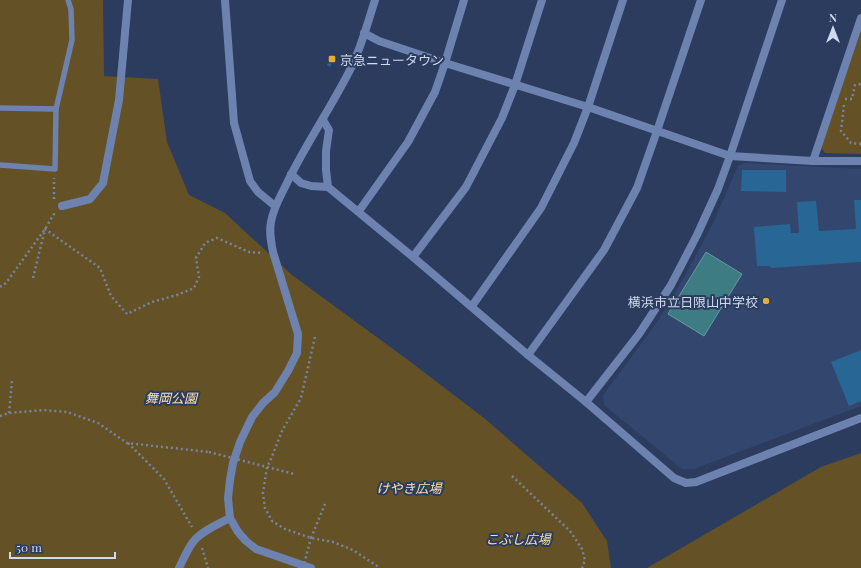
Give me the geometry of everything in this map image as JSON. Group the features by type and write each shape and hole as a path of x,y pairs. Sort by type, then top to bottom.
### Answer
{"street":[{"path":"58,206 90,199 103,183 119,100 128,0"},
{"path":"225,0 234,123 250,182 258,192 275,206"},
{"path":"311,568 256,549 246,541 238,532 230,518 228,498 230,480 233,463 240,442 252,417 263,403 275,392 297,353 298,334 273,252 271,221 275,206 291,174 323,120 351,67 375,0"},
{"path":"359,211 408,142 435,92 464,0"},
{"path":"414,257 466,187 502,118 515,84 542,0"},
{"path":"472,306 541,208 574,143 588,107 623,0"},
{"path":"528,355 604,250 637,188 701,0"},
{"path":"586,402 639,334 670,285 697,235 718,189 730,156 782,0"},
{"path":"813,161 861,18"},
{"path":"364,33 379,41 588,107 730,156 813,161 861,161"},
{"path":"323,120 329,130 326,151 328,187"},
{"path":"291,174 301,183 311,186 328,187 359,211 674,478 686,483 696,482 861,418"},
{"path":"179,568 193,542 198,537 214,526 230,518"}],"lane":[{"path":"0,165 55,169 56,109 72,40 68,0"},
{"path":"0,108 56,109"}],"path":[{"path":"834,97 852,99 855,85 861,84"},
{"path":"845,99 841,131 851,143 861,144"},
{"path":"54,199 55,169"},
{"path":"0,287 6,283 45,229 58,206"},
{"path":"45,229 100,268 111,296 127,314 152,302 177,295 194,288 199,277 196,258 205,243 217,238 249,252 273,252"},
{"path":"33,278 45,229"},
{"path":"315,336 301,398 282,431 267,467 263,493 265,508 272,521 285,529 311,538 333,542 353,550 380,568"},
{"path":"9,413 12,381"},
{"path":"0,416 9,413 44,410 68,412 98,423 127,443 164,479 198,537 208,568"},
{"path":"127,443 209,452 294,474"},
{"path":"512,476 570,531 582,549 585,560 582,568"},
{"path":"303,568 311,538 325,504"}],"shaded area":[{"name":"横浜市立日限山中学校","path":"744,163 861,169 861,406 694,469 682,469 604,405 603,395 658,321 682,281 714,221 738,166"},
{"path":"706,252 742,274 704,336 668,314"}],"green space":[{"name":"舞岡公園","path":"0,0 103,0 104,76 158,79 167,142 189,195 225,213 292,275 484,418 582,503 607,541 611,568 0,568"},
{"path":"861,31 861,154 825,153 821,148"},
{"path":"861,453 861,568 647,568 821,467"}],"building":[{"path":"331,56 334,58 330,67 327,65"},
{"path":"742,170 786,170 786,192 741,191"},
{"path":"854,200 861,200 861,262 771,268 770,266 757,266 754,227 790,224 791,233 799,233 797,202 816,201 819,231 856,229"},
{"path":"861,350 861,401 849,406 831,362"}],"place":[{"name":"京急ニュータウン","path":"332,59"},
{"name":"横浜市立日限山中学校","path":"766,301"}],"park label":[{"name":"けやき広場","path":"409,487"},
{"name":"こぶし広場","path":"518,538"}]}
